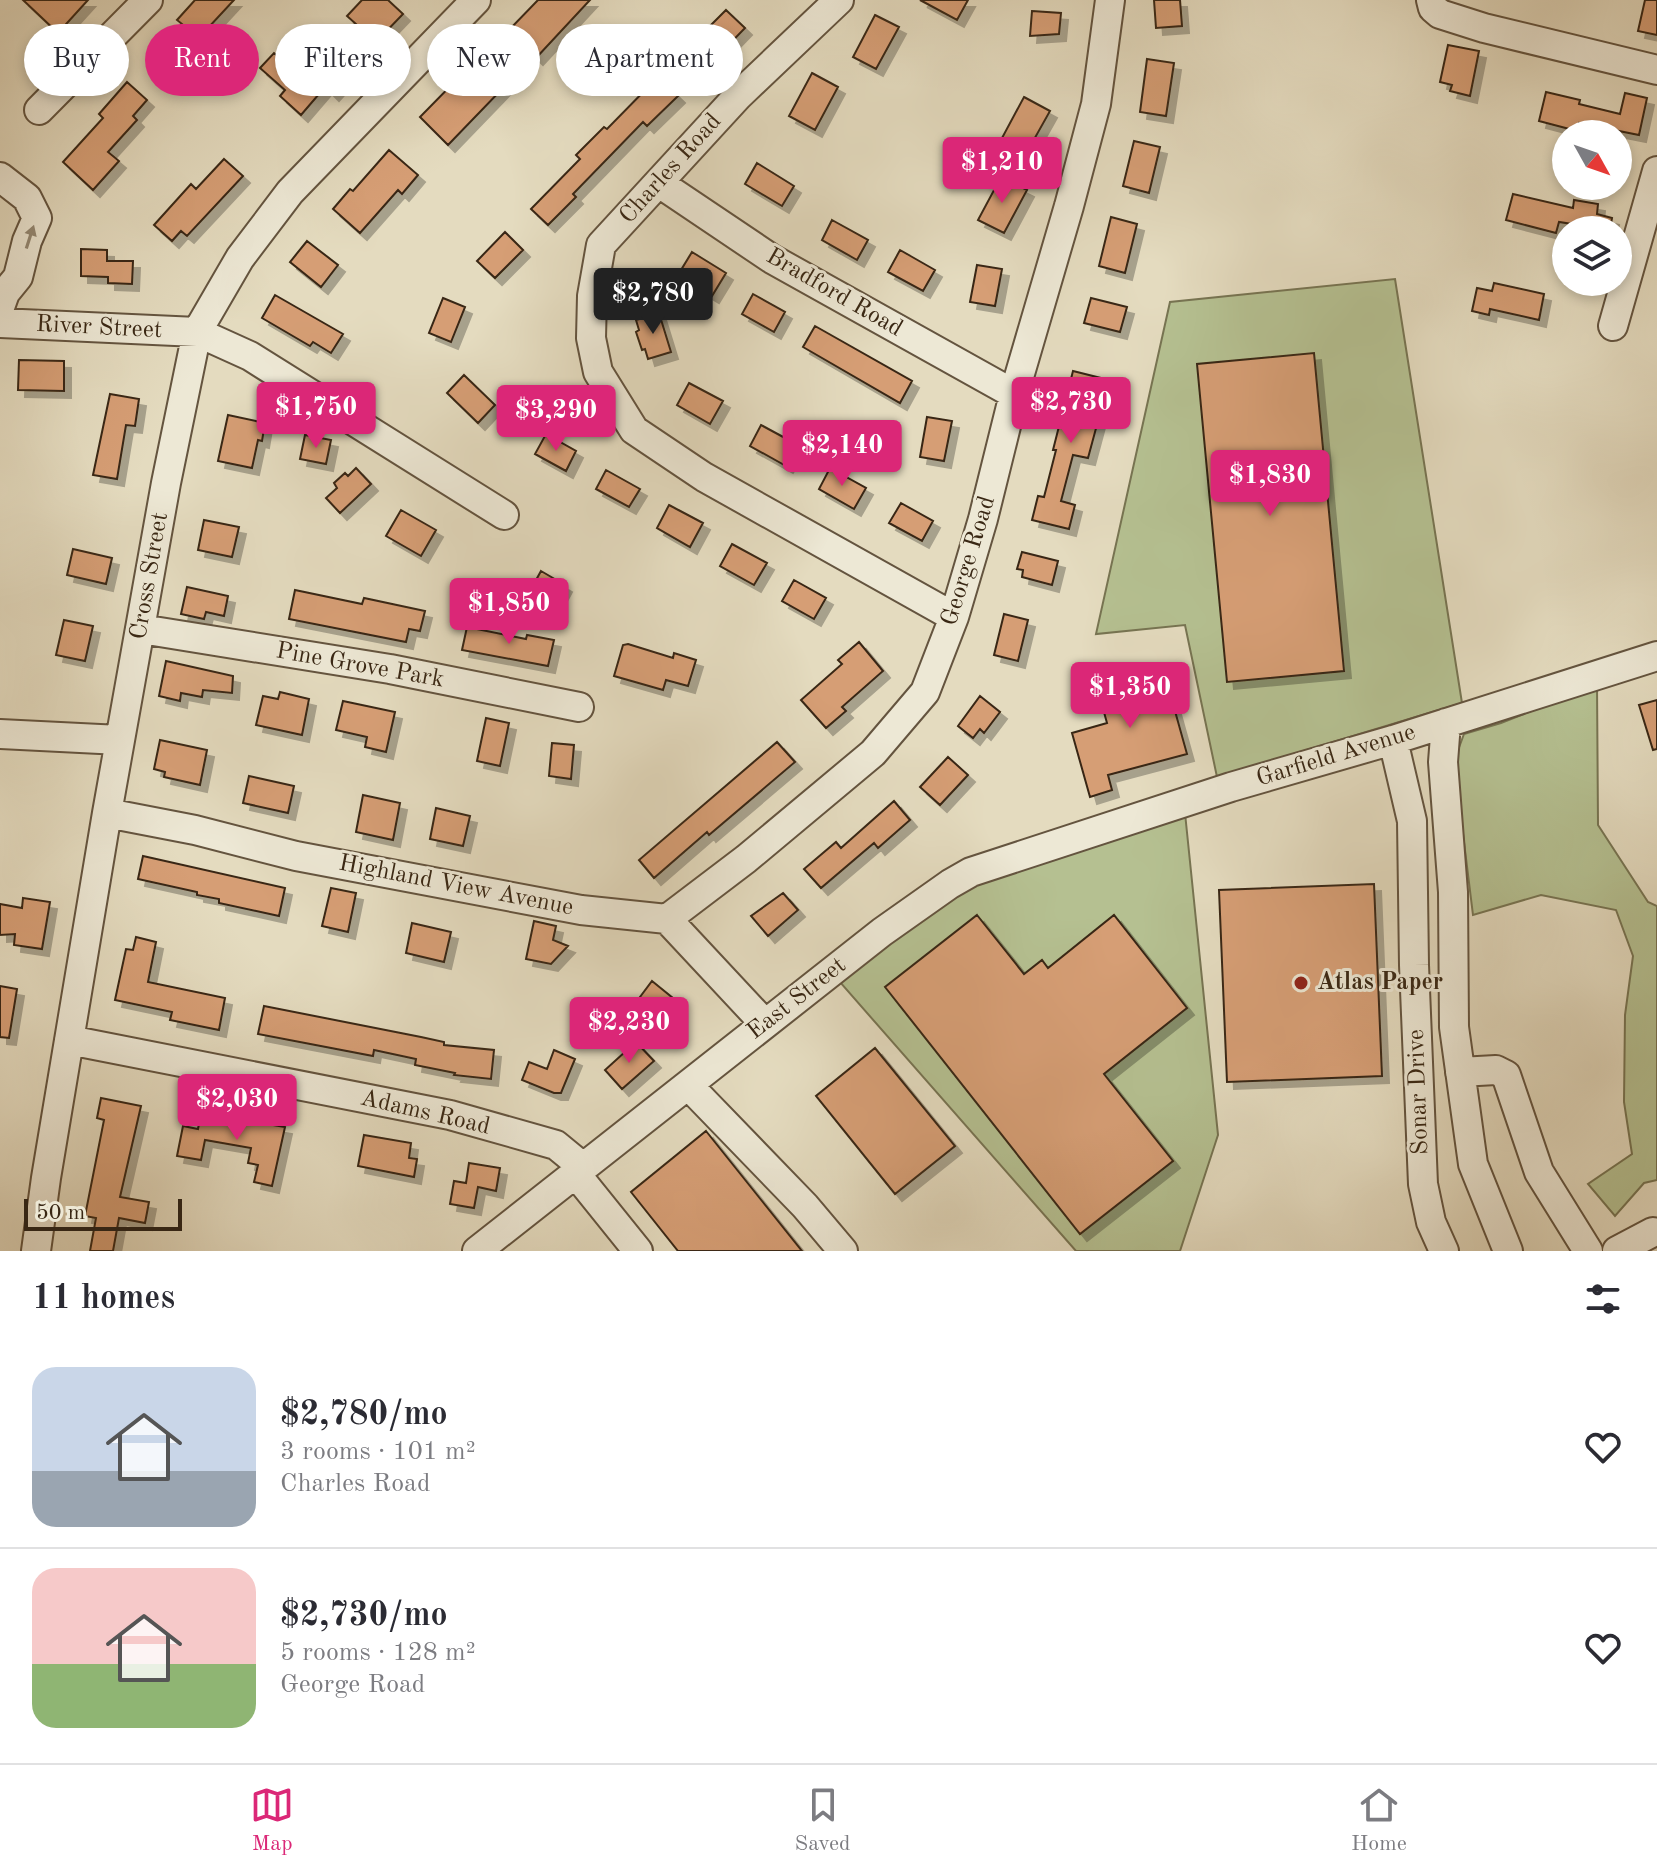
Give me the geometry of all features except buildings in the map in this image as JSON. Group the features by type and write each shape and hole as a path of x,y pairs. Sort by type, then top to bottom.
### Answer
{"street":[{"path":"39,110 148,0"},
{"name":"Charles Road","path":"839,0 738,96 601,245 592,296 591,338 598,372 634,430 704,477 954,617"},
{"name":"George Road","path":"667,919 746,859 873,753 925,692 954,617 983,519 1014,394 1096,104 1110,0"},
{"name":"Cross Street","path":"36,1251 107,813 169,468 197,332 240,258 290,192 463,4"},
{"path":"1432,4 1445,16 1500,33 1657,70"},
{"path":"1613,326 1657,171"},
{"path":"0,177 27,198 37,218 27,241 18,277 5,293 0,307"},
{"name":"Bradford Road","path":"659,183 772,259 1014,394"},
{"name":"River Street","path":"0,323 197,332"},
{"path":"197,332 250,356 504,515"},
{"name":"Pine Grove Park","path":"141,629 390,669 579,707"},
{"name":"Garfield Avenue","path":"1016,857 1657,656"},
{"path":"1446,723 1443,762 1453,892 1453,1015 1473,1164 1508,1251"},
{"path":"0,734 120,740"},
{"name":"Sonar Drive","path":"1393,740 1412,821 1423,1184 1431,1222 1444,1251"},
{"name":"Highland View Avenue","path":"107,813 195,830 296,856 581,910 667,919"},
{"name":"East Street","path":"477,1251 882,932 950,884 983,867 1016,857"},
{"path":"667,919 765,1024"},
{"name":"Adams Road","path":"69,1040 450,1115 556,1145 580,1171 638,1251"},
{"path":"1460,1072 1496,1070 1506,1075 1539,1172 1588,1251"},
{"path":"688,1085 805,1206 843,1251"},
{"path":"1617,1251 1653,1232"}],"green space":[{"path":"1395,279 1462,703 1217,777 1185,625 1096,634 1170,302"},
{"path":"1597,685 1598,825 1648,902 1657,906 1657,1180 1644,1183 1615,1216 1588,1184 1632,1154 1624,1102 1625,1015 1633,956 1616,910 1541,895 1473,915 1454,761 1464,734 1501,723"},
{"path":"1185,813 1218,1135 1180,1251 1076,1251 839,981 963,889"}],"place":[{"name":"Atlas Paper","path":"1301,983"}]}
